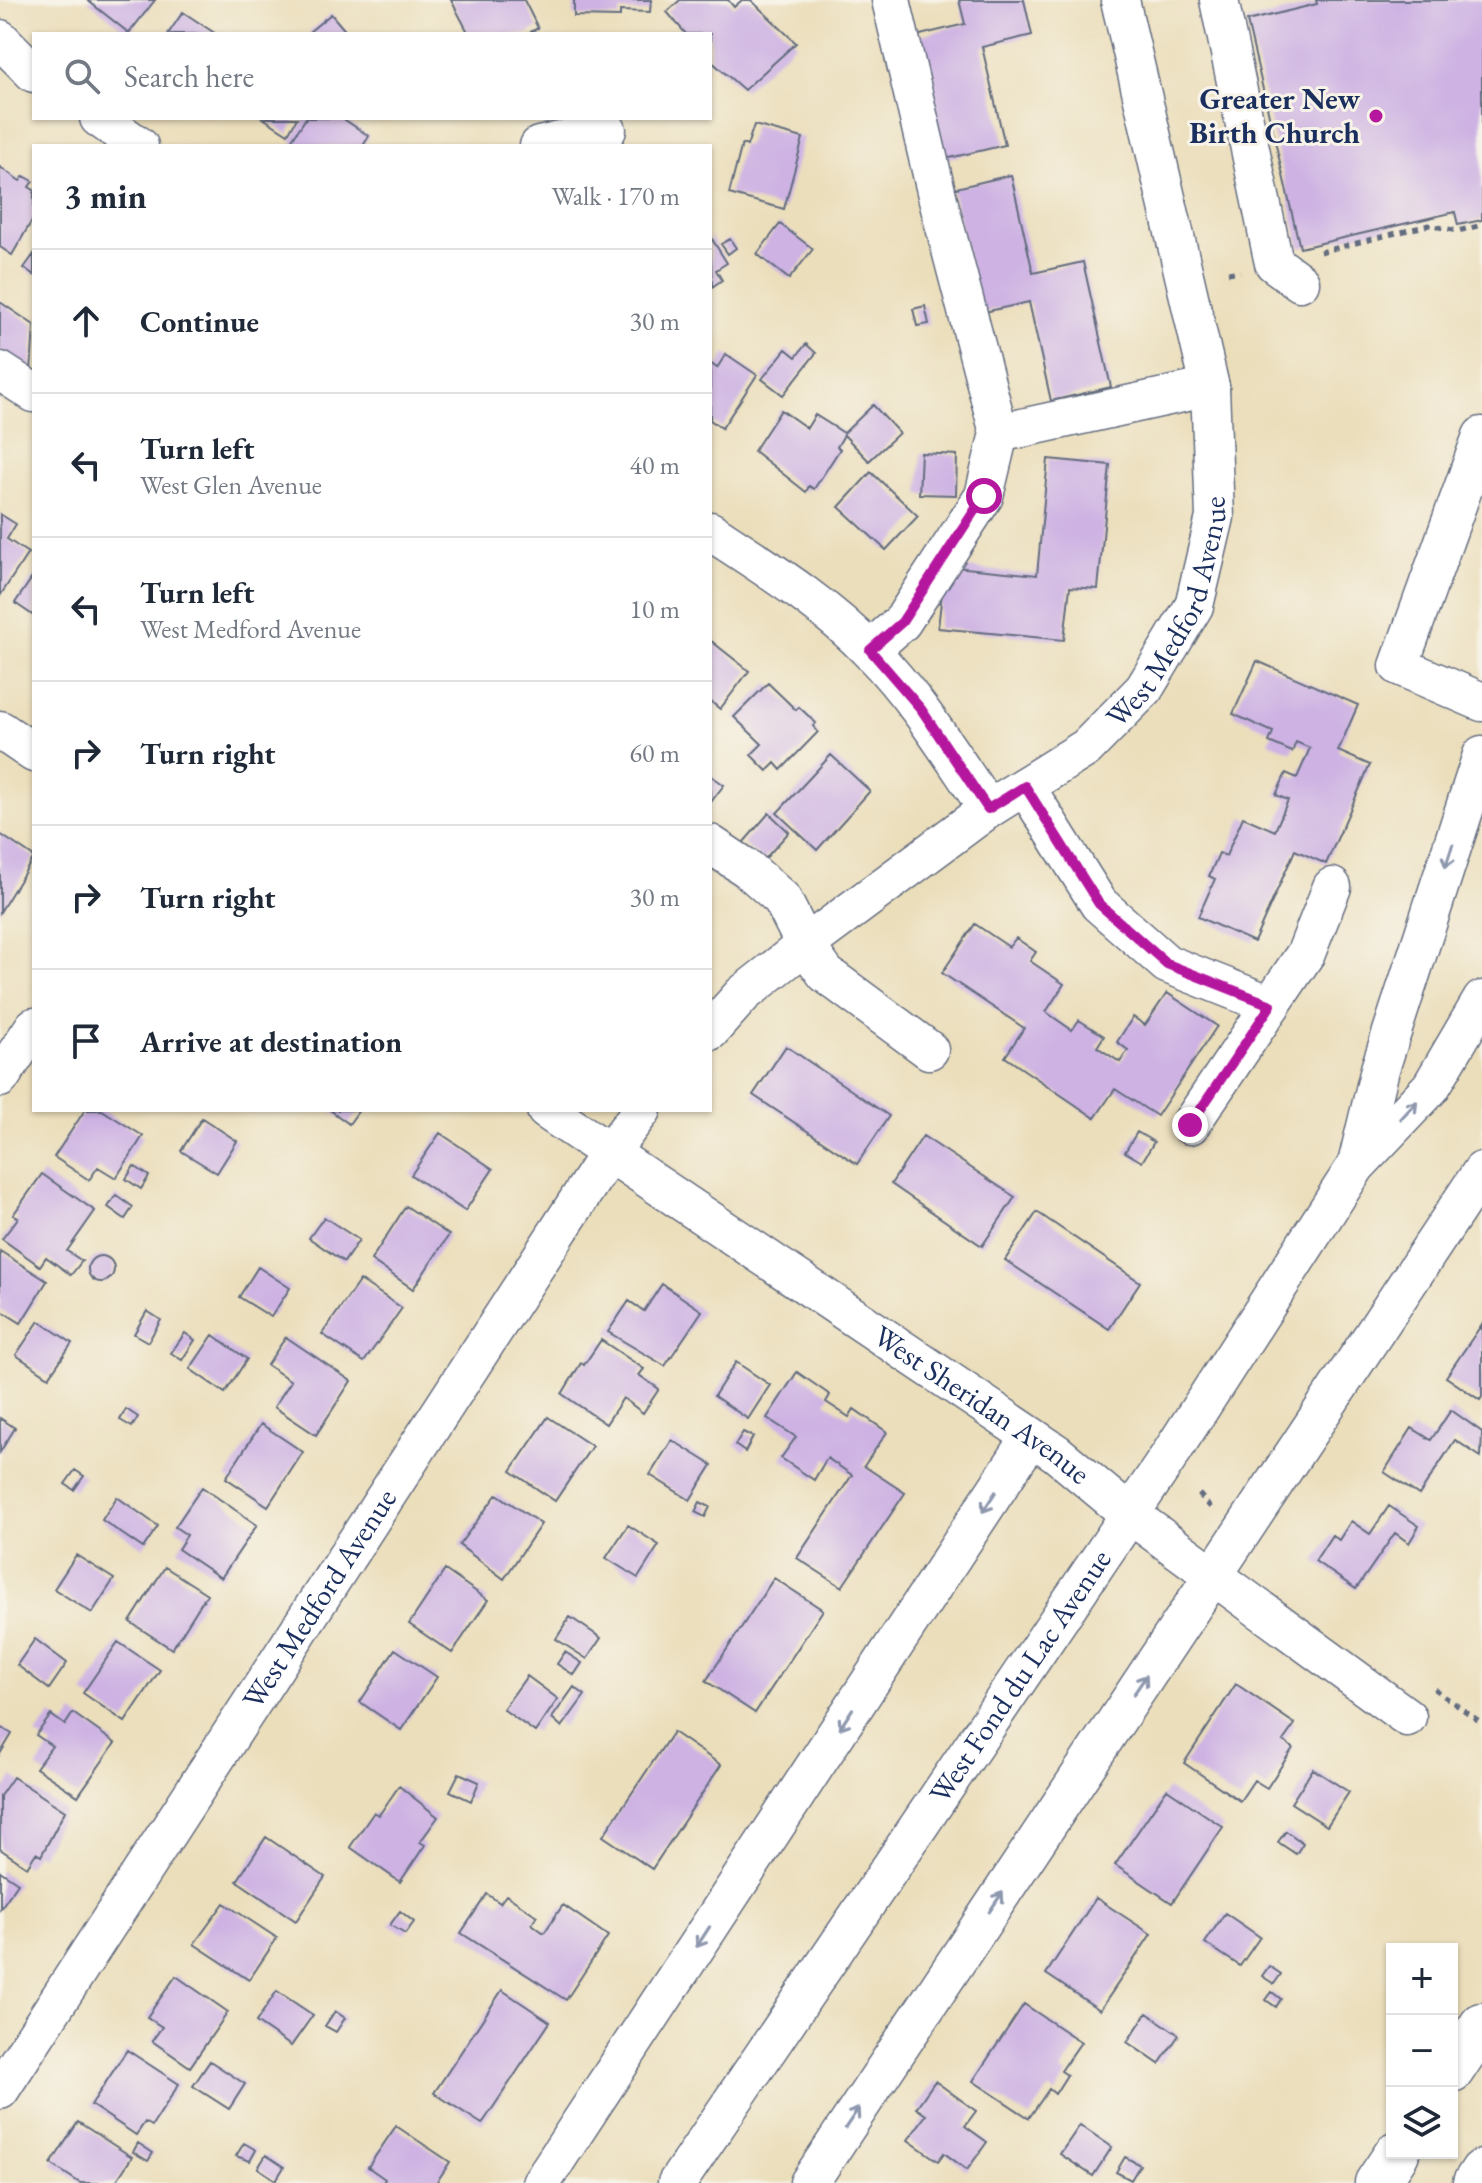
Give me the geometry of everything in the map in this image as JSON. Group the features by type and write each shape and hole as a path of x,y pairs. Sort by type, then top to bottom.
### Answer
{"highway":[{"path":"1458,2061 1482,2025"},
{"path":"1377,2183 1393,2159"},
{"path":"1475,2183 1482,2172"}],"street":[{"path":"870,650 902,622 984,496 999,433 939,204 891,0"},
{"name":"West Medford Avenue","path":"712,1029 743,994 805,945 988,809 1086,748 1144,689 1194,606 1215,517 1210,387 1120,0"},
{"path":"1219,0 1287,272"},
{"path":"0,39 32,71"},
{"path":"102,120 136,144"},
{"path":"548,144 607,130"},
{"path":"0,371 32,392"},
{"path":"999,433 1210,387"},
{"path":"1482,436 1472,485 1399,666 1482,702"},
{"path":"712,532 784,580 870,650 921,709 988,809"},
{"path":"0,730 32,752"},
{"name":"West Fond du Lac Avenue","path":"1356,1166 1380,1069 1482,755"},
{"path":"1025,786 1099,904 1110,914 1167,964 1271,1005"},
{"path":"712,845 748,869 782,899 805,945 826,974 929,1050"},
{"path":"1190,1125 1306,953 1332,887"},
{"name":"West Fond du Lac Avenue","path":"677,2183 1168,1458 1356,1166 1431,1087 1482,1000"},
{"path":"0,1078 32,1030"},
{"name":"West Sheridan Avenue","path":"549,1112 1031,1437 1128,1513 1407,1717"},
{"name":"West Medford Avenue","path":"0,2090 609,1153 640,1112"},
{"path":"809,2183 1482,1171"},
{"path":"541,2183 1031,1437"}],"path":[{"path":"1228,273 1287,272 1429,225 1458,231 1482,225"}],"building":[{"path":"87,0 155,0 128,32"},
{"path":"451,0 524,0 538,28 531,32 468,32"},
{"path":"574,0 651,0 650,12 620,11 620,17 574,16"},
{"path":"680,0 728,0 734,7 742,0 751,0 796,43 744,90 712,62 712,32 684,32 667,12"},
{"path":"959,0 1024,0 1032,35 982,47 1005,145 945,159 916,36 965,24"},
{"name":"Greater New Birth Church","path":"1316,0 1482,0 1482,220 1458,225 1455,212 1300,248 1247,21 1317,4"},
{"path":"183,12 213,32 169,32"},
{"path":"331,14 346,32 309,32"},
{"path":"266,120 296,120 288,134"},
{"path":"305,120 345,120 369,136 364,144 295,144 291,141"},
{"path":"754,125 803,138 784,209 729,194 742,144 747,146"},
{"path":"0,167 20,181 24,176 32,180 29,187 32,189 32,220 12,255 0,247"},
{"path":"1011,175 1033,273 1083,262 1111,387 1051,401 1029,302 980,313 952,189"},
{"path":"780,224 813,249 789,279 757,254"},
{"path":"712,239 727,263 716,270 722,280 712,287"},
{"path":"730,239 736,248 728,254 721,244"},
{"path":"32,257 32,274 24,268"},
{"path":"0,302 32,324 31,372 0,351"},
{"path":"925,306 929,324 917,326 913,309"},
{"path":"806,344 816,353 783,395 762,379 786,349 796,357"},
{"path":"726,354 757,375 722,428 712,421 712,364 717,368"},
{"path":"873,405 899,433 869,461 844,435 837,447 840,449 814,489 809,486 806,492 754,451 781,410 807,428 815,415 844,433"},
{"path":"921,453 957,455 956,495 919,494"},
{"path":"1048,459 1110,465 1098,589 1070,587 1064,640 938,628 945,566 1037,575"},
{"path":"871,472 918,516 886,550 839,507"},
{"path":"0,514 16,524 7,539 28,553 0,596"},
{"path":"32,578 32,615 15,603"},
{"path":"712,642 749,671 720,709 712,703"},
{"path":"1257,661 1358,705 1338,751 1370,765 1326,864 1295,850 1254,942 1198,917 1215,879 1209,876 1219,853 1226,856 1243,817 1275,831 1288,800 1276,795 1286,773 1297,778 1310,748 1296,742 1292,752 1269,742 1273,732 1233,714"},
{"path":"768,683 796,710 799,707 816,723 813,726 818,732 781,770 775,763 767,771 751,755 762,744 734,717"},
{"path":"831,755 870,791 817,850 777,813"},
{"path":"712,776 724,785 712,800"},
{"path":"769,813 789,832 763,861 743,843"},
{"path":"0,834 32,856 32,860 0,912"},
{"path":"975,924 1009,947 1016,938 1036,952 1030,961 1064,984 1046,1012 1072,1030 1079,1020 1104,1036 1097,1047 1120,1062 1128,1050 1117,1042 1133,1017 1145,1025 1167,993 1217,1026 1157,1116 1115,1089 1095,1118 1005,1057 1024,1028 942,973"},
{"path":"786,1046 889,1116 857,1164 753,1095"},
{"path":"84,1112 105,1112 143,1136 116,1178 98,1167 89,1180 54,1157"},
{"path":"333,1112 358,1112 349,1124"},
{"path":"202,1118 237,1141 217,1173 181,1151"},
{"path":"1137,1132 1154,1142 1142,1162 1125,1152"},
{"path":"440,1133 493,1169 465,1211 411,1175"},
{"path":"923,1136 1015,1197 982,1246 891,1184"},
{"path":"134,1166 149,1176 141,1189 126,1179"},
{"path":"42,1174 95,1211 67,1251 82,1261 71,1275 46,1257 40,1266 2,1239 18,1218 13,1215"},
{"path":"116,1195 133,1207 125,1219 108,1207"},
{"path":"406,1206 449,1235 413,1289 371,1260"},
{"path":"1037,1212 1140,1282 1109,1329 1005,1260"},
{"path":"324,1217 359,1240 344,1262 309,1238"},
{"path":"0,1251 47,1281 21,1323 0,1310"},
{"path":"101,1256 110,1260 114,1269 110,1278 101,1282 92,1278 88,1269 92,1260"},
{"path":"258,1267 290,1288 271,1317 239,1297"},
{"path":"360,1280 402,1308 364,1362 322,1334"},
{"path":"662,1284 702,1311 665,1366 608,1332 629,1301 644,1311"},
{"path":"147,1311 161,1320 148,1342 134,1334"},
{"path":"39,1321 72,1343 49,1377 16,1355"},
{"path":"1482,1324 1482,1397 1480,1400 1446,1377"},
{"path":"185,1333 195,1340 182,1360 171,1353"},
{"path":"213,1335 247,1359 225,1393 190,1369"},
{"path":"286,1337 351,1381 316,1435 274,1407 291,1381 267,1365"},
{"path":"601,1340 644,1369 639,1375 659,1389 643,1413 623,1398 606,1424 562,1394 581,1363 584,1365"},
{"path":"736,1362 770,1385 748,1419 714,1396"},
{"path":"797,1372 830,1395 826,1402 849,1417 854,1409 887,1432 864,1466 905,1493 842,1587 797,1558 852,1475 827,1458 814,1480 781,1458 796,1437 767,1418"},
{"path":"126,1409 138,1417 132,1427 120,1420"},
{"path":"1451,1410 1482,1432 1481,1457 1455,1440 1419,1495 1384,1472 1412,1428 1431,1440"},
{"path":"548,1417 592,1446 555,1501 511,1471"},
{"path":"0,1418 15,1428 0,1452"},
{"path":"261,1424 303,1452 268,1506 226,1478"},
{"path":"743,1432 753,1437 745,1452 735,1445"},
{"path":"672,1440 712,1465 690,1500 650,1475"},
{"path":"75,1470 84,1476 74,1490 65,1484"},
{"path":"202,1487 257,1525 221,1578 178,1549 187,1535 175,1527"},
{"path":"497,1494 541,1524 504,1579 459,1545"},
{"path":"117,1497 158,1526 143,1548 102,1520"},
{"path":"700,1502 710,1507 705,1517 695,1512"},
{"path":"1389,1506 1419,1526 1409,1543 1395,1533 1356,1589 1315,1561 1332,1535 1339,1540 1351,1521 1370,1534"},
{"path":"628,1525 659,1545 638,1578 606,1558"},
{"path":"76,1555 114,1579 92,1613 54,1589"},
{"path":"165,1567 207,1594 172,1649 130,1622"},
{"path":"445,1570 488,1600 452,1653 409,1624"},
{"path":"774,1578 823,1610 755,1713 706,1681"},
{"path":"570,1617 601,1638 587,1659 556,1639"},
{"path":"35,1639 67,1663 49,1689 17,1665"},
{"path":"118,1642 160,1670 125,1722 83,1693"},
{"path":"395,1649 437,1677 401,1730 360,1702"},
{"path":"565,1652 582,1663 574,1675 557,1664"},
{"path":"527,1676 558,1699 535,1732 503,1709"},
{"path":"1236,1684 1295,1724 1283,1741 1293,1748 1267,1788 1254,1780 1240,1801 1184,1763"},
{"path":"574,1687 585,1695 562,1727 552,1718"},
{"path":"73,1713 115,1743 78,1796 36,1768 52,1746 36,1735 51,1715 65,1725"},
{"path":"0,1727 12,1734 0,1754"},
{"path":"673,1732 721,1765 652,1869 603,1836"},
{"path":"1313,1769 1349,1792 1327,1826 1291,1803"},
{"path":"459,1773 479,1782 471,1801 450,1791"},
{"path":"13,1777 65,1811 41,1856 36,1853 27,1867 0,1849 0,1796"},
{"path":"399,1786 438,1817 420,1842 425,1845 400,1882 350,1847 374,1812 379,1815"},
{"path":"1167,1789 1223,1827 1172,1903 1115,1865"},
{"path":"1286,1831 1303,1843 1296,1854 1278,1842"},
{"path":"266,1837 325,1877 296,1921 237,1881"},
{"path":"0,1871 18,1883 0,1909"},
{"path":"487,1894 500,1903 506,1895 537,1916 532,1924 544,1933 563,1905 608,1936 566,2000 461,1933"},
{"path":"1096,1898 1151,1934 1100,2010 1046,1974"},
{"path":"224,1903 277,1938 249,1980 194,1944"},
{"path":"400,1911 414,1922 405,1934 390,1925"},
{"path":"1225,1913 1260,1937 1240,1966 1205,1943"},
{"path":"1269,1966 1281,1974 1274,1984 1262,1976"},
{"path":"176,1976 228,2012 190,2067 152,2041 162,2027 147,2017"},
{"path":"502,1990 550,2022 482,2124 434,2093"},
{"path":"277,1991 313,2015 291,2046 256,2022"},
{"path":"1272,1992 1281,1999 1276,2007 1266,2000"},
{"path":"1024,2004 1081,2042 1061,2071 1067,2075 1055,2094 1049,2089 1029,2118 973,2081"},
{"path":"335,2011 345,2018 336,2032 325,2026"},
{"path":"1147,2013 1179,2035 1159,2064 1127,2042"},
{"path":"127,2050 179,2084 152,2126 145,2122 136,2135 91,2105"},
{"path":"210,2061 245,2084 229,2109 193,2086"},
{"path":"935,2081 976,2111 965,2126 987,2142 967,2170 944,2153 938,2161 908,2140 926,2115 916,2108"},
{"path":"78,2122 132,2157 115,2183 80,2183 51,2164"},
{"path":"1080,2125 1112,2147 1093,2176 1060,2154"},
{"path":"396,2126 450,2162 436,2183 383,2183 385,2179 368,2167"},
{"path":"138,2143 153,2153 148,2161 133,2152"},
{"path":"244,2143 256,2150 250,2161 236,2156"},
{"path":"266,2155 284,2167 276,2180 258,2168"},
{"path":"1125,2157 1140,2165 1131,2180 1116,2172"}],"place":[{"name":"Greater New Birth Church","path":"1376,116"}],"route":[{"path":"984,496 902,622 870,650 921,709 988,809 1025,786 1099,904 1167,964 1271,1005 1190,1125"}]}
